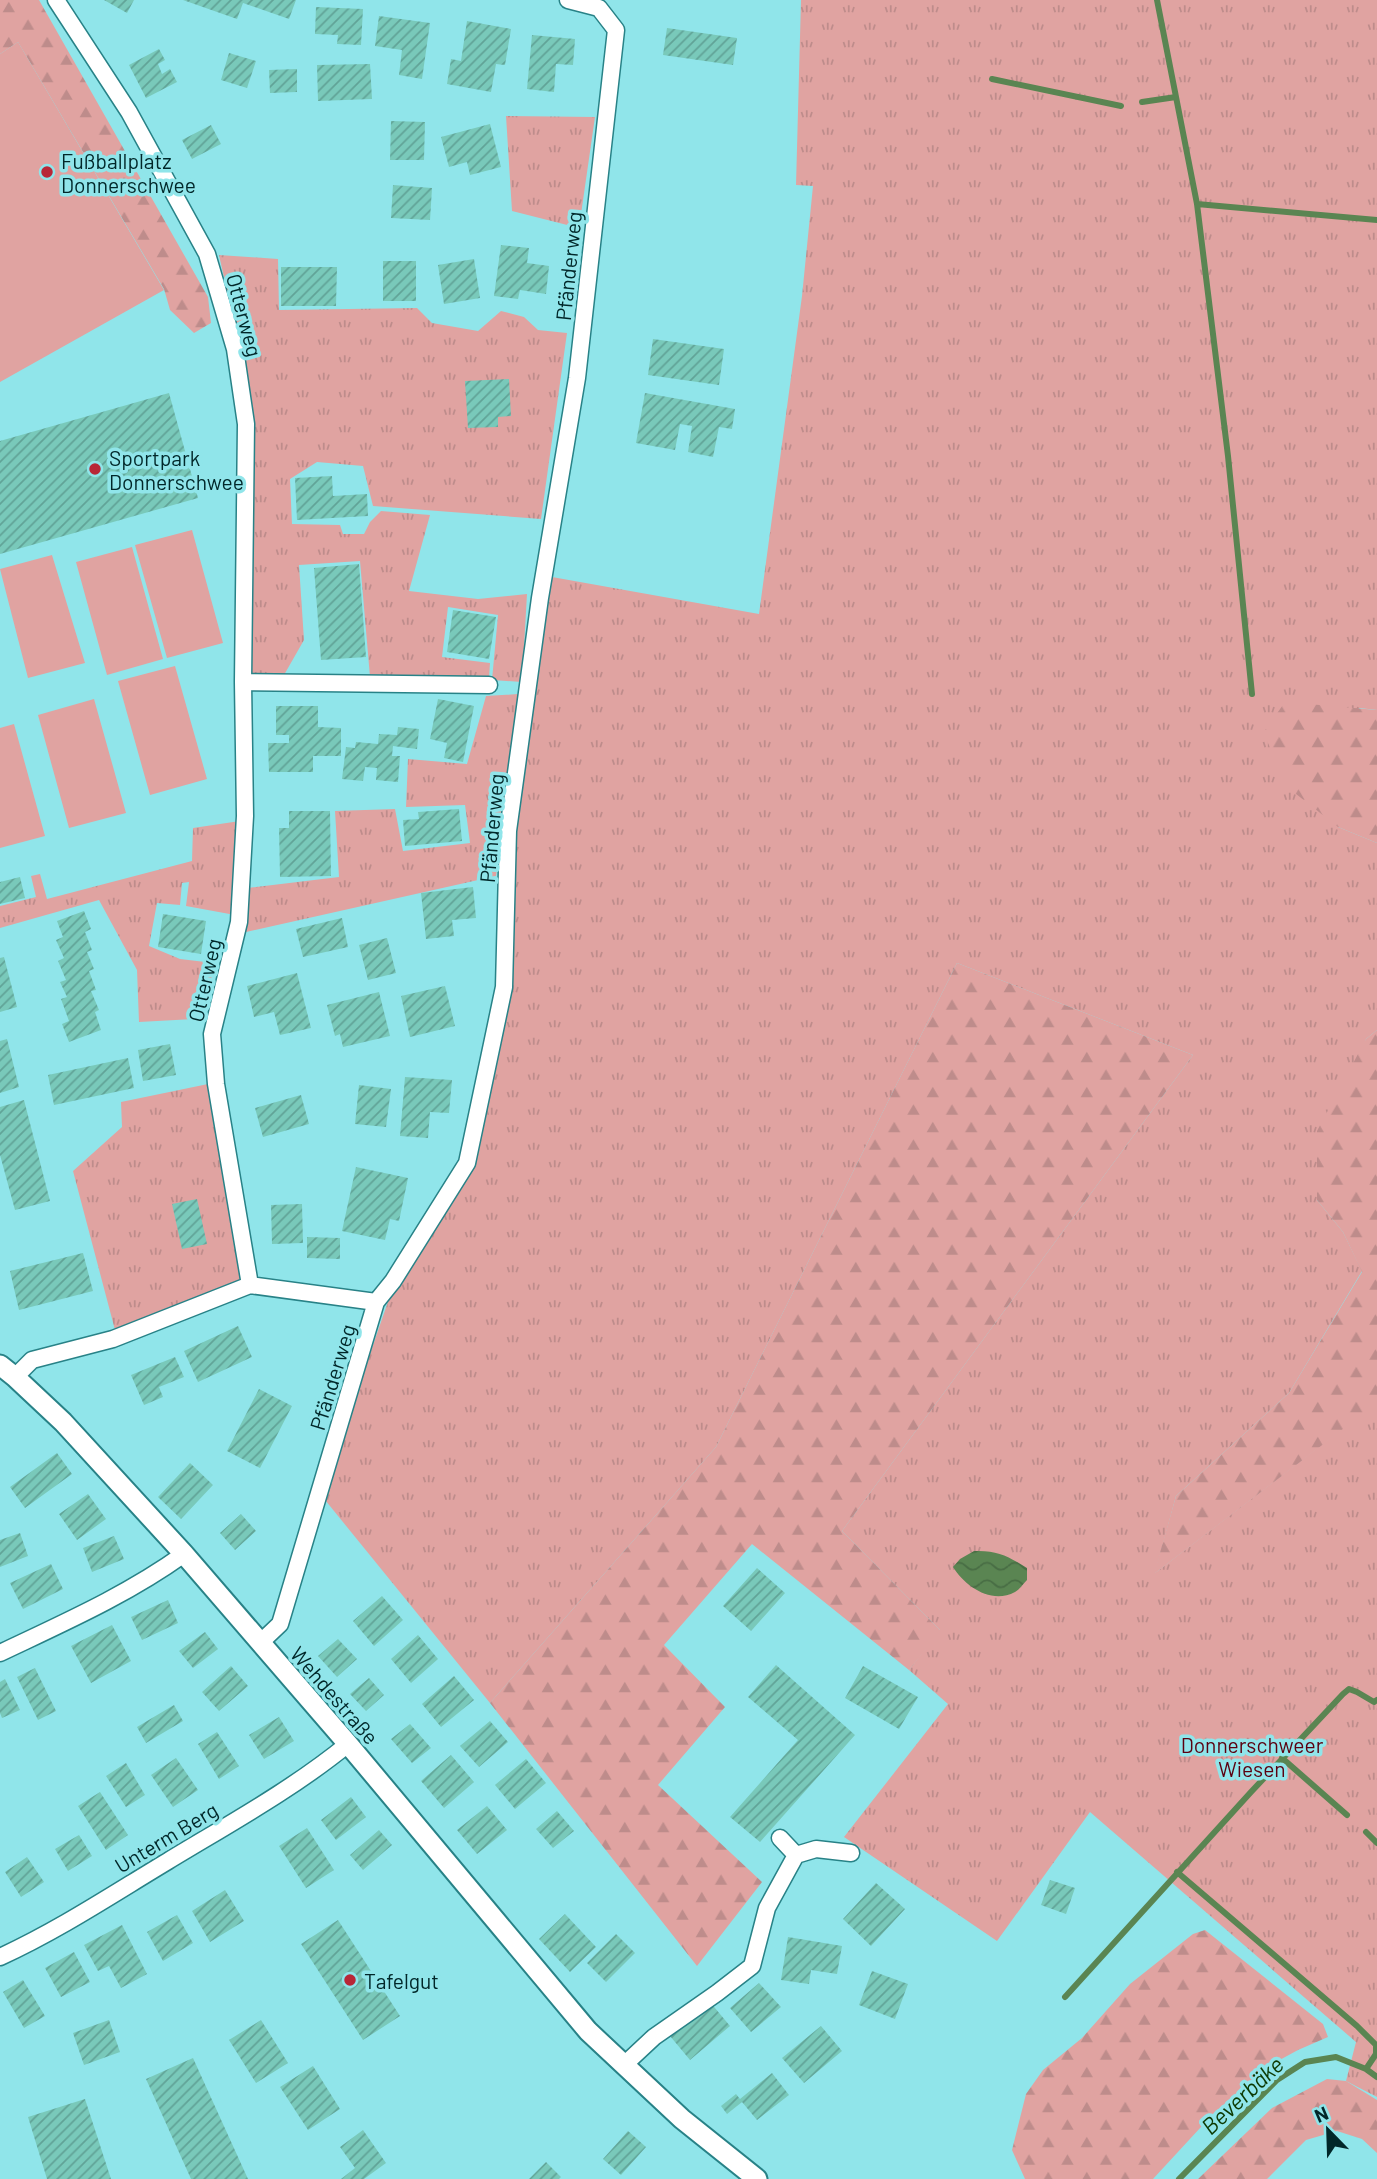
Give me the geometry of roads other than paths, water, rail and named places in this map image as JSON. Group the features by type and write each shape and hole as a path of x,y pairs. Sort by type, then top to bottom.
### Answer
{"street":[{"name":"Otterweg","path":"56,0 129,112 207,254 236,349 246,424 244,816 239,922 212,1034 216,1084 250,1285"},
{"name":"Pfänderweg","path":"260,1643 279,1624 376,1302 393,1281 467,1163 504,987 508,831 540,598 577,378 616,30 599,8 568,0"},
{"path":"243,682 489,685"},
{"path":"8,1371 32,1360 113,1339 250,1285 376,1302"},
{"name":"Wehdestraße","path":"8,1371 63,1422 184,1554 348,1744 588,2031 682,2119 757,2179"},
{"path":"0,1653 157,1574 184,1554"},
{"name":"Unterm Berg","path":"0,1957 34,1941 198,1842 321,1766 348,1744"},
{"path":"780,1838 796,1855"},
{"path":"624,2064 654,2037 752,1966 767,1908 796,1855 816,1849 851,1853"}],"water":[{"path":"974,1551 996,1553 1014,1560 1027,1568 1027,1580 1016,1591 1006,1595 980,1592 964,1581 953,1567 960,1559"}],"waterway":[{"path":"1157,0 1197,204 1228,456 1252,694"},
{"path":"992,79 1121,106"},
{"path":"1142,102 1176,97"},
{"path":"1197,204 1377,220"},
{"path":"1065,1997 1343,1694 1349,1689 1374,1702 1377,1700"},
{"path":"1282,1758 1347,1815"},
{"path":"1366,1832 1377,1843"},
{"path":"1177,1872 1376,2045 1376,2054 1366,2069"},
{"name":"Beverbäke","path":"1179,2179 1277,2080 1305,2062 1336,2057 1366,2069 1377,2077"}],"place":[{"name":"Fußballplatz Donnerschwee","path":"47,172"},
{"name":"Sportpark Donnerschwee","path":"95,469"},
{"name":"Tafelgut","path":"350,1980"}],"park label":[{"name":"Donnerschweer Wiesen","path":"1252,1756"}]}
